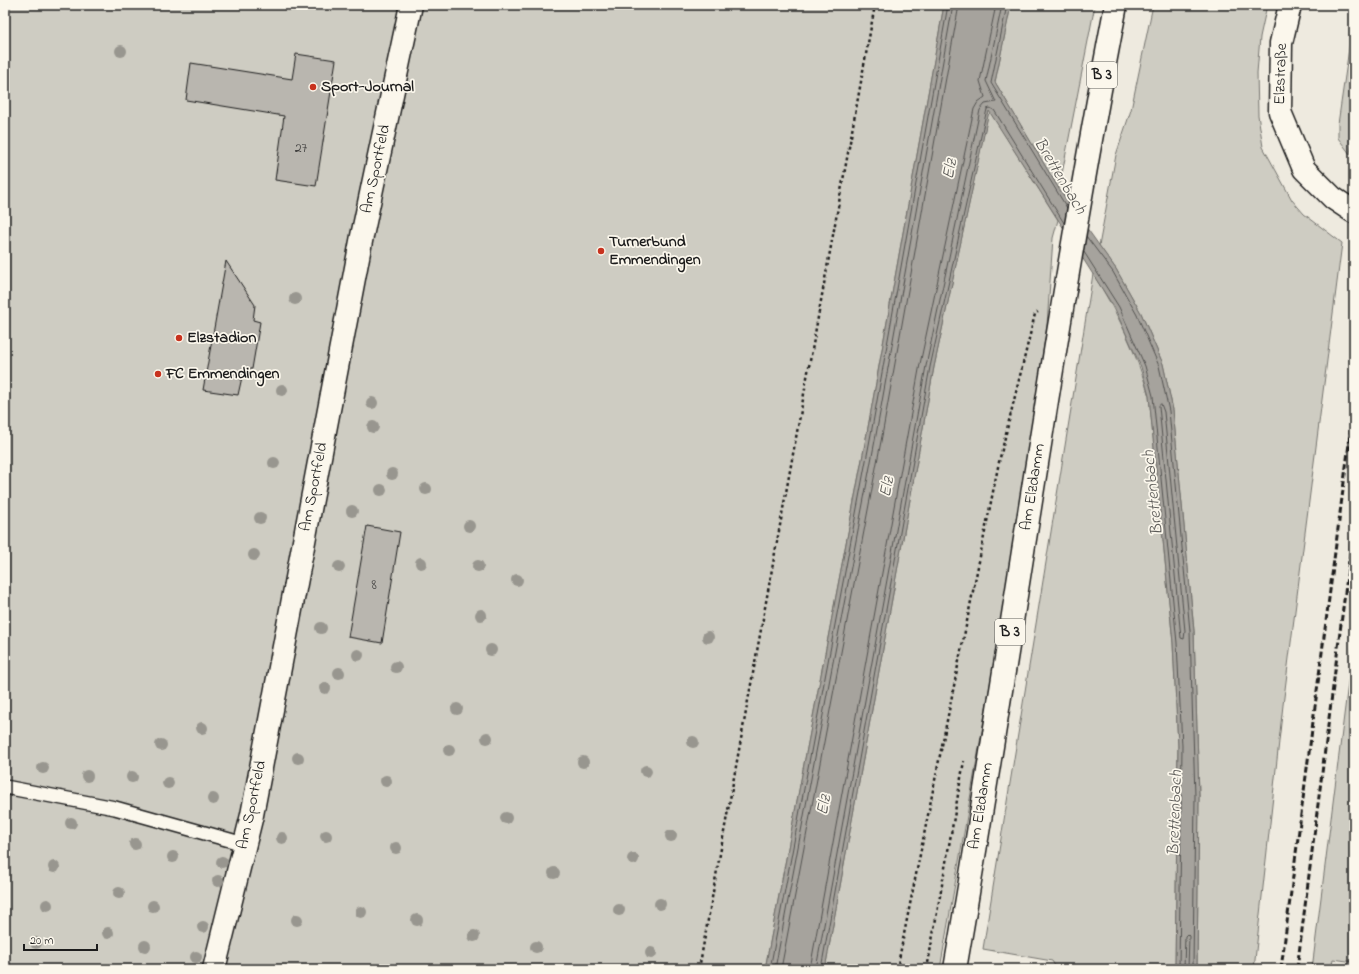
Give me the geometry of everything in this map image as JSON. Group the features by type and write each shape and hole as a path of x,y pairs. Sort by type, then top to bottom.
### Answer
{"street":[{"name":"Am Sportfeld","path":"214,969 252,814 362,236 412,5"},
{"name":"Am Elzdamm","path":"955,969 1093,121 1116,5"},
{"name":"Elzstraße","path":"1290,5 1281,43 1280,112 1304,169 1333,198 1354,212"}],"lane":[{"path":"5,787 115,808 244,844"}],"path":[{"path":"699,969 875,5"},
{"path":"897,969 999,462 1035,314"}],"shaded area":[{"path":"5,5 944,5 867,433 765,969 5,969"},
{"path":"1011,5 1095,5 1059,189 995,82"},
{"path":"1153,5 1267,5 1260,37 1257,73 1258,115 1263,147 1292,200 1304,214 1342,243 1283,705 1254,969 1197,969 1199,796 1194,631 1173,410 1163,364 1141,313 1116,269 1099,246 1116,155 1131,110"},
{"path":"1354,14 1354,125 1350,154 1338,138 1338,124"},
{"path":"989,110 1058,220 1053,238 1047,325 1010,572 940,969 825,969 934,367"},
{"path":"1093,274 1126,333 1149,396 1173,643 1178,746 1175,969 1057,969 1052,961 983,949"},
{"path":"1354,636 1354,962 1333,959 1331,969 1312,969"}],"water":[{"name":"Elz","path":"944,5 1011,5 995,82 1059,189 1116,269 1141,313 1163,364 1173,410 1194,631 1199,796 1197,969 1175,969 1178,746 1173,643 1149,396 1141,367 1115,309 989,111 934,367 825,969 765,969 867,433"}],"building":[{"path":"296,54 336,60 316,186 275,180 284,116 186,100 191,63 292,79"},
{"name":"Elzstadion","path":"226,261 255,305 253,320 260,322 252,369 244,368 238,395 203,390"},
{"path":"367,526 400,532 382,643 348,637"}],"railway":[{"path":"1281,969 1354,405"},
{"path":"1297,969 1354,522"}],"place":[{"name":"Sport-Journal","path":"313,87"},
{"name":"Turnerbund Emmendingen","path":"601,251"},
{"name":"Elzstadion","path":"179,338"},
{"name":"FC Emmendingen","path":"158,374"}],"water label":[{"name":"Brettenbach","path":"1060,176"},
{"name":"Brettenbach","path":"1153,493"},
{"name":"Brettenbach","path":"1175,813"}]}
